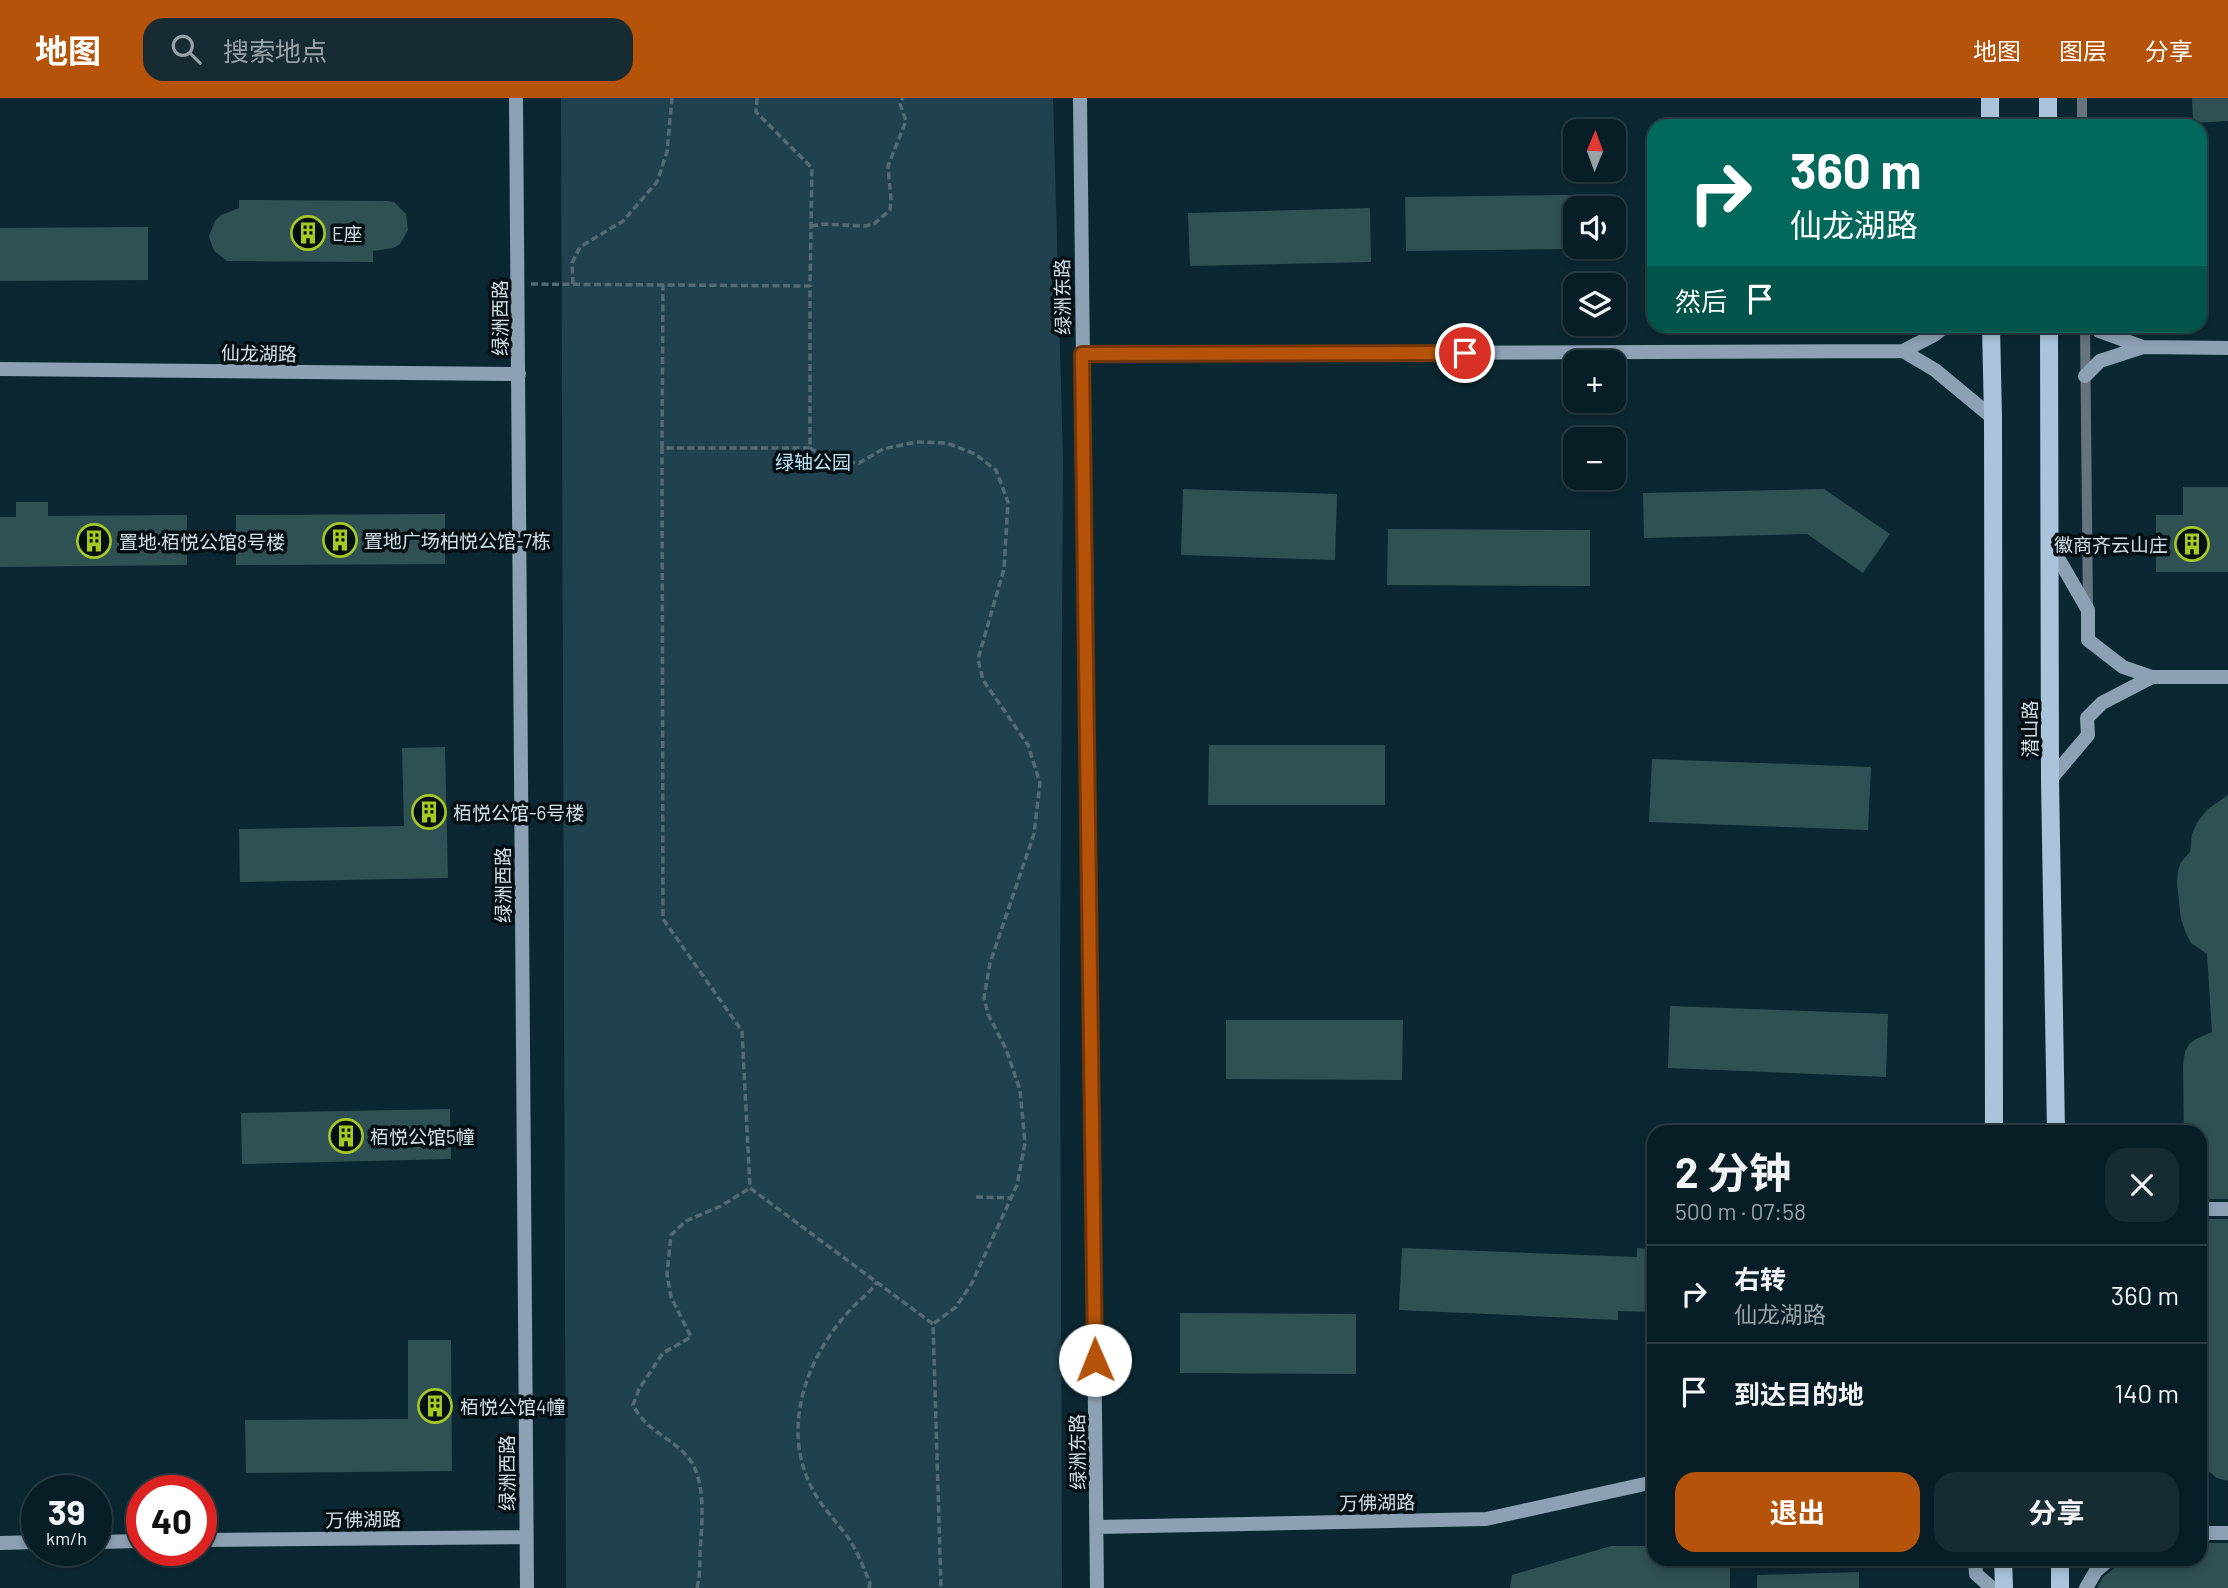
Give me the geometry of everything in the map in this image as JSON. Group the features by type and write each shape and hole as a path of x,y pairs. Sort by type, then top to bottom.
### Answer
{"main road":[{"path":"1990,98 1990,119"},
{"path":"2048,98 2048,119"},
{"name":"潜山路","path":"1991,333 1994,1125"},
{"name":"潜山路","path":"2049,333 2050,780 2057,1125"},
{"path":"2003,1566 2004,1588"},
{"path":"2060,1566 2060,1588"}],"street":[{"name":"绿洲西路","path":"516,98 527,1588"},
{"name":"绿洲东路","path":"1080,98 1097,1588"},
{"path":"1082,354 1902,351 1937,333"},
{"path":"2104,333 2143,347"},
{"path":"2085,376 2100,361 2143,347 2228,348"},
{"path":"1902,351 1935,370 1993,418"},
{"name":"仙龙湖路","path":"0,369 519,374"},
{"path":"2050,543 2088,610 2088,640 2123,667 2152,677 2228,677"},
{"path":"2050,780 2088,735 2087,718 2102,703 2152,677"},
{"path":"2207,1209 2228,1209"},
{"name":"万佛湖路","path":"1097,1527 1486,1519 1647,1484"},
{"path":"2207,1533 2228,1533"},
{"name":"万佛湖路","path":"217,1541 526,1537"},
{"path":"0,1543 21,1542"},
{"path":"1975,1566 1976,1574 1992,1588"},
{"path":"2086,1588 2102,1566"}],"lane":[{"path":"2082,98 2082,119"},
{"path":"2085,333 2088,610"}],"path":[{"path":"573,284 572,263 580,247 623,221 657,181 667,152 672,98"},
{"path":"757,98 756,112 812,168 810,448"},
{"path":"811,226 865,226 874,224 890,210 888,166 906,121 900,104 903,98"},
{"path":"518,284 810,286"},
{"path":"663,285 663,919 742,1031 750,1188"},
{"path":"662,448 810,448 832,462 859,463 883,449 916,442 947,443 975,454 996,470 1008,502 1004,569 978,659 984,680 1028,745 1040,783 1034,834 990,963 984,998 988,1014 1006,1049 1020,1090 1025,1143 1017,1185 972,1283 956,1307 933,1324"},
{"path":"750,1188 933,1324"},
{"path":"697,1588 704,1526 696,1474 688,1457 640,1419 633,1405 639,1389 663,1353 691,1337 671,1297 667,1274 671,1235 685,1221 720,1206 750,1188"},
{"path":"976,1197 1010,1198"},
{"path":"869,1588 870,1583 859,1555 826,1512 812,1488 802,1461 797,1435 800,1406 811,1365 851,1308 871,1291 877,1282"},
{"path":"933,1324 941,1588"}],"green space":[{"name":"绿轴公园","path":"561,98 1053,98 1063,458 1060,990 1062,1588 566,1588"}],"building":[{"path":"2192,98 2228,98 2228,121 2207,122 2207,119 2193,119"},
{"path":"1575,195 1563,196 1563,249 1406,251 1405,197"},
{"name":"E座","path":"239,200 394,202 406,214 408,230 400,244 393,248 373,251 373,262 227,261 214,251 209,236 215,221 221,215 239,208"},
{"path":"1370,208 1371,262 1190,266 1188,213"},
{"path":"148,227 148,280 0,281 0,228"},
{"name":"徽商齐云山庄","path":"2183,487 2228,487 2228,572 2156,572 2156,515 2183,515"},
{"path":"1183,489 1337,494 1335,560 1181,555"},
{"path":"1824,489 1890,534 1863,573 1807,534 1644,538 1643,493"},
{"name":"置地·栢悦公馆8号楼","path":"16,502 48,502 48,516 187,515 187,565 0,567 0,517 16,517"},
{"name":"置地广场柏悦公馆-7栋","path":"445,514 445,564 236,565 236,515"},
{"path":"1388,529 1590,530 1590,586 1387,585"},
{"path":"1209,745 1385,745 1385,805 1208,805"},
{"name":"栢悦公馆-6号楼","path":"445,747 448,878 240,882 239,829 404,826 402,748"},
{"path":"1652,759 1871,767 1868,830 1649,822"},
{"path":"2228,795 2228,1199 2207,1199 2207,1125 2184,1125 2185,1052 2189,1044 2212,1032 2207,954 2191,943 2181,919 2178,870 2190,852 2192,834 2198,821 2208,809"},
{"path":"1670,1006 1888,1014 1886,1077 1668,1068"},
{"path":"1226,1020 1403,1020 1402,1080 1226,1079"},
{"name":"栢悦公馆5幢","path":"450,1109 451,1159 242,1164 241,1113"},
{"path":"2207,1219 2228,1219 2228,1481 2217,1478 2207,1470"},
{"path":"1402,1248 1637,1257 1637,1248 1647,1249 1647,1312 1618,1311 1618,1320 1399,1310"},
{"path":"1180,1313 1356,1314 1356,1374 1180,1373"},
{"name":"栢悦公馆4幢","path":"408,1340 451,1340 452,1471 246,1473 245,1420 408,1419"},
{"path":"2207,1543 2228,1543 2228,1588 2097,1588 2103,1577 2117,1566 2207,1566"},
{"path":"1611,1546 1647,1546 1647,1566 1730,1566 1730,1588 1510,1588 1512,1575"},
{"path":"1859,1572 1859,1588 1757,1588 1757,1575"}],"place":[{"name":"E座","path":"308,233"},
{"name":"置地广场柏悦公馆-7栋","path":"340,540"},
{"name":"置地·栢悦公馆8号楼","path":"94,541"},
{"name":"徽商齐云山庄","path":"2192,544"},
{"name":"栢悦公馆-6号楼","path":"429,812"},
{"name":"栢悦公馆5幢","path":"346,1136"},
{"name":"栢悦公馆4幢","path":"435,1406"}],"route":[{"path":"1095,1360 1082,354 1465,353"}]}
